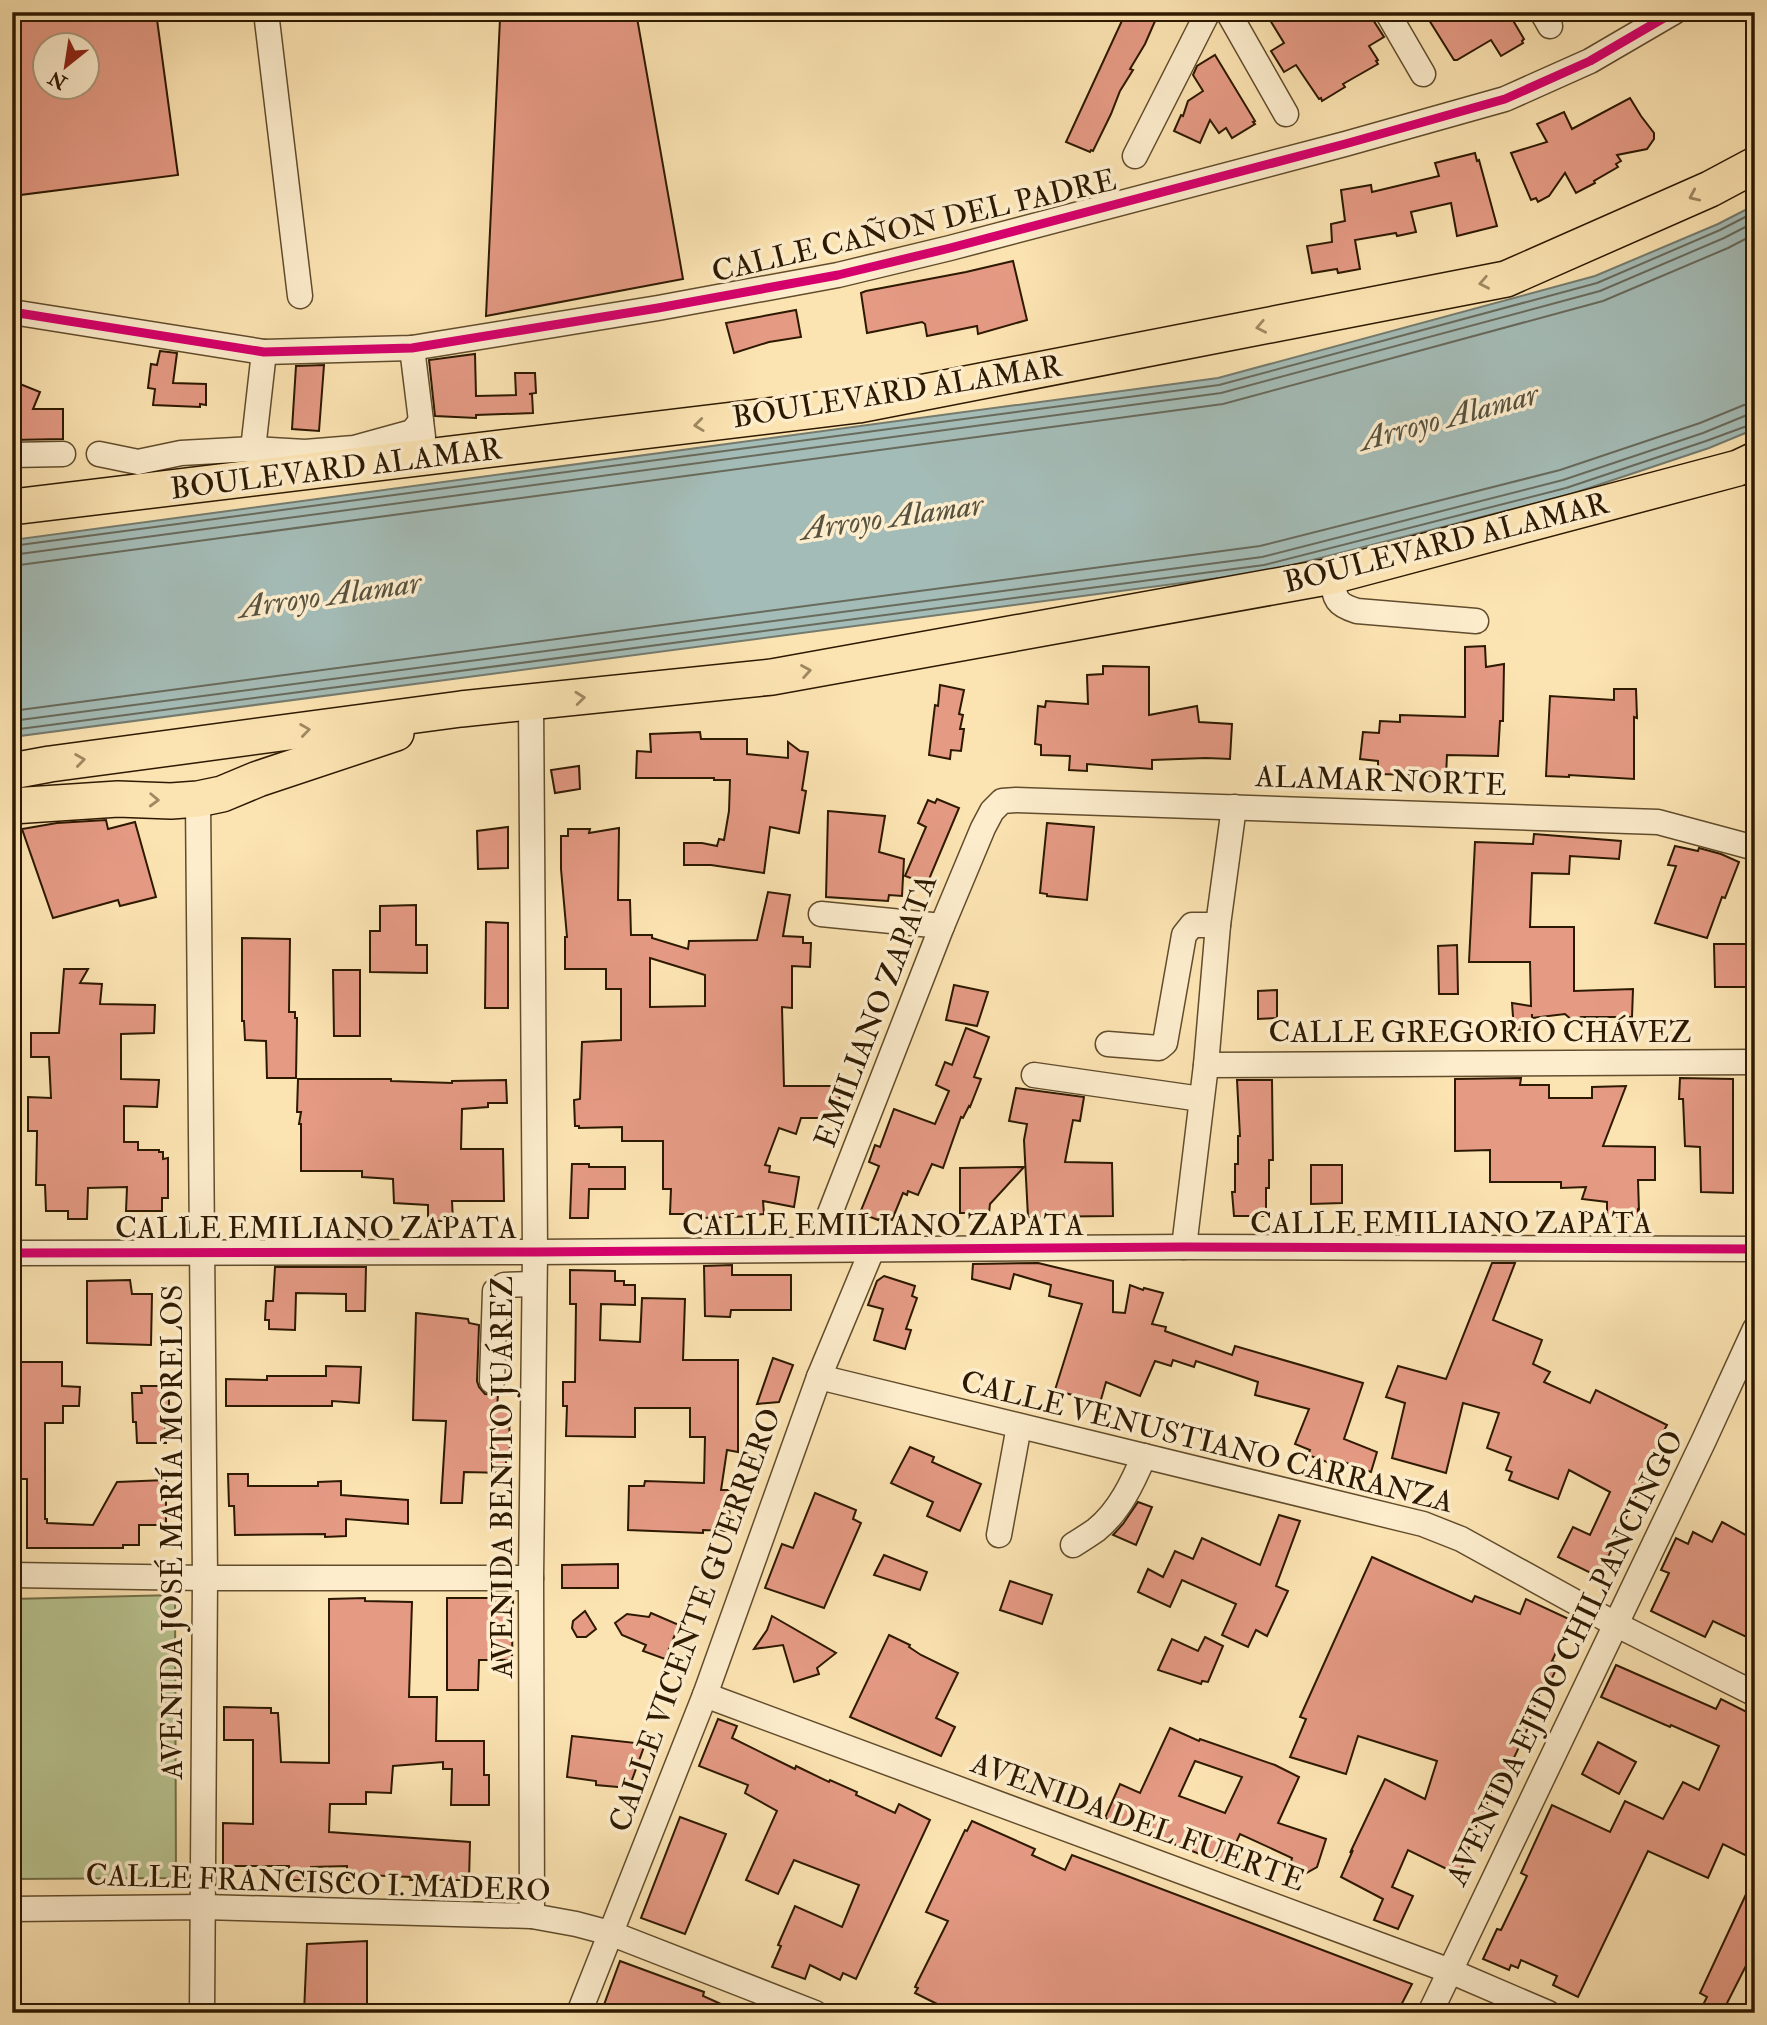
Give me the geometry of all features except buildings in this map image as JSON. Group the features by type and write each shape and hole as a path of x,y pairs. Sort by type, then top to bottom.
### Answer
{"highway":[{"name":"BOULEVARD ALAMAR","path":"12,507 858,405 1506,279 1710,189 1755,165"},
{"name":"BOULEVARD ALAMAR","path":"12,771 461,709 772,677 1332,576 1738,468 1755,460"},
{"path":"12,806 118,799 171,801 222,794 461,709"}],"street":[{"path":"266,12 300,296"},
{"path":"1135,156 1208,12"},
{"path":"1228,12 1286,114"},
{"path":"1387,12 1423,74"},
{"name":"CALLE CAÑON DEL PADRE","path":"12,313 264,352 412,348 658,308 838,275 1319,151 1505,99 1590,61 1674,12"},
{"path":"412,348 426,458"},
{"path":"253,449 264,352"},
{"path":"99,454 138,462 181,453 253,449 305,452 354,448 412,432 421,421"},
{"path":"12,455 63,454"},
{"path":"1332,576 1335,599 1344,607 1357,611 1476,621"},
{"name":"AVENIDA BENITO JUÁREZ","path":"531,703 535,1252 531,1578 532,1916"},
{"name":"AVENIDA JOSÉ MARÍA MORELOS","path":"198,799 205,1578 202,2013"},
{"name":"ALAMAR NORTE","path":"1002,801 1658,822 1755,848"},
{"name":"EMILIANO ZAPATA","path":"816,1249 982,828 1002,801"},
{"path":"1184,1247 1206,1065 1218,925 1234,807"},
{"path":"821,914 942,926"},
{"path":"1108,1044 1159,1048 1166,1043 1184,936 1192,925 1218,925"},
{"name":"CALLE GREGORIO CHÁVEZ","path":"1206,1065 1755,1062"},
{"path":"1034,1075 1201,1099"},
{"name":"CALLE EMILIANO ZAPATA","path":"12,1253 1184,1247 1755,1249"},
{"name":"CALLE VICENTE GUERRERO","path":"579,2013 705,1695 818,1377 872,1250"},
{"path":"492,1381 495,1291 505,1285 534,1284"},
{"name":"AVENIDA EJIDO CHILPANCINGO","path":"1430,2013 1755,1329"},
{"name":"CALLE VENUSTIANO CARRANZA","path":"818,1377 1423,1524 1461,1539 1615,1624 1755,1694"},
{"path":"999,1535 1019,1426"},
{"path":"1073,1545 1097,1529 1116,1508 1144,1456"},
{"path":"12,1575 531,1578"},
{"name":"AVENIDA DEL FUERTE","path":"705,1695 1450,1972 1548,2013"},
{"name":"CALLE FRANCISCO I. MADERO","path":"12,1909 204,1907 532,1916 611,1933 815,2013"}],"green space":[{"path":"175,1595 176,1878 12,1879 12,1599"}],"water":[{"name":"Arroyo Alamar","path":"1755,205 1755,429 1709,448 1568,495 1265,572 12,737 12,540 1218,378 1595,276 1718,224"}],"cycle path":[{"path":"12,312 264,352 412,348 658,308 838,275 950,248 1505,99 1590,61 1674,12"},
{"path":"12,1253 1184,1247 1755,1249"}]}
